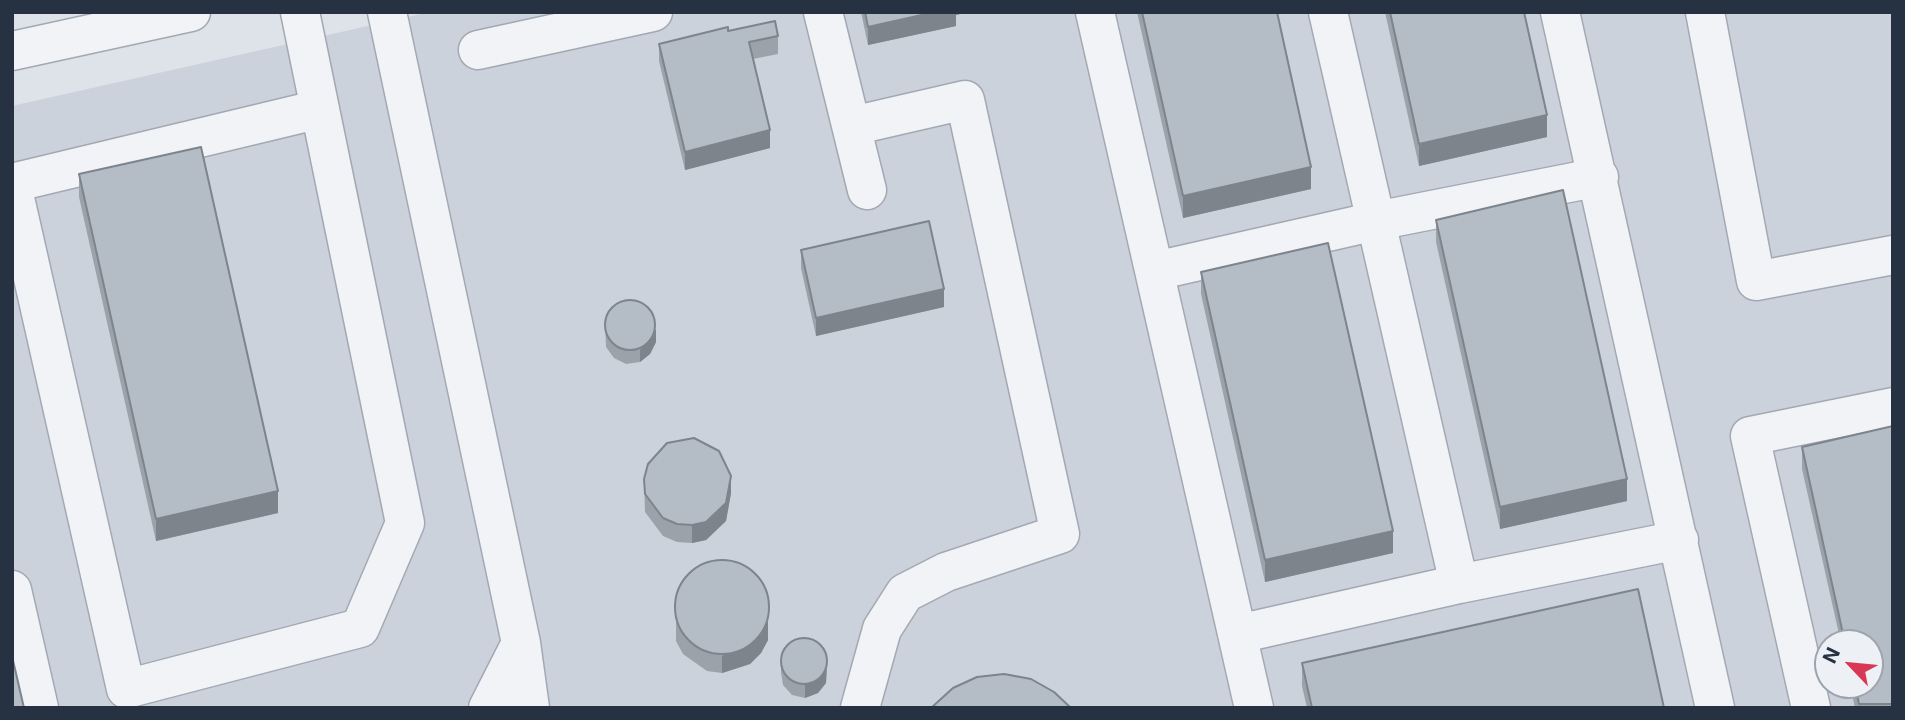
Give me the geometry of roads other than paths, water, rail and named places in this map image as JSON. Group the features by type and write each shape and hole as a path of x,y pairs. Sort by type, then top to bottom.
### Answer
{"street":[{"path":"12,51 191,12"},
{"path":"300,12 320,109 405,523 360,628 151,695 126,689 12,184 320,109"},
{"path":"387,12 521,643 530,708"},
{"path":"478,50 653,12"},
{"path":"823,12 867,190"},
{"path":"1095,12 1254,708"},
{"path":"1328,12 1459,584"},
{"path":"1560,12 1599,177 1715,708"},
{"path":"1705,12 1756,281 1893,255"},
{"path":"852,126 965,100 1060,534 946,572 905,593 882,629 860,708"},
{"path":"1155,271 1376,220 1599,177"},
{"path":"1811,708 1750,436 1893,408"},
{"path":"1238,634 1459,584 1679,540"},
{"path":"12,590 39,708"},
{"path":"488,708 521,643"}]}
